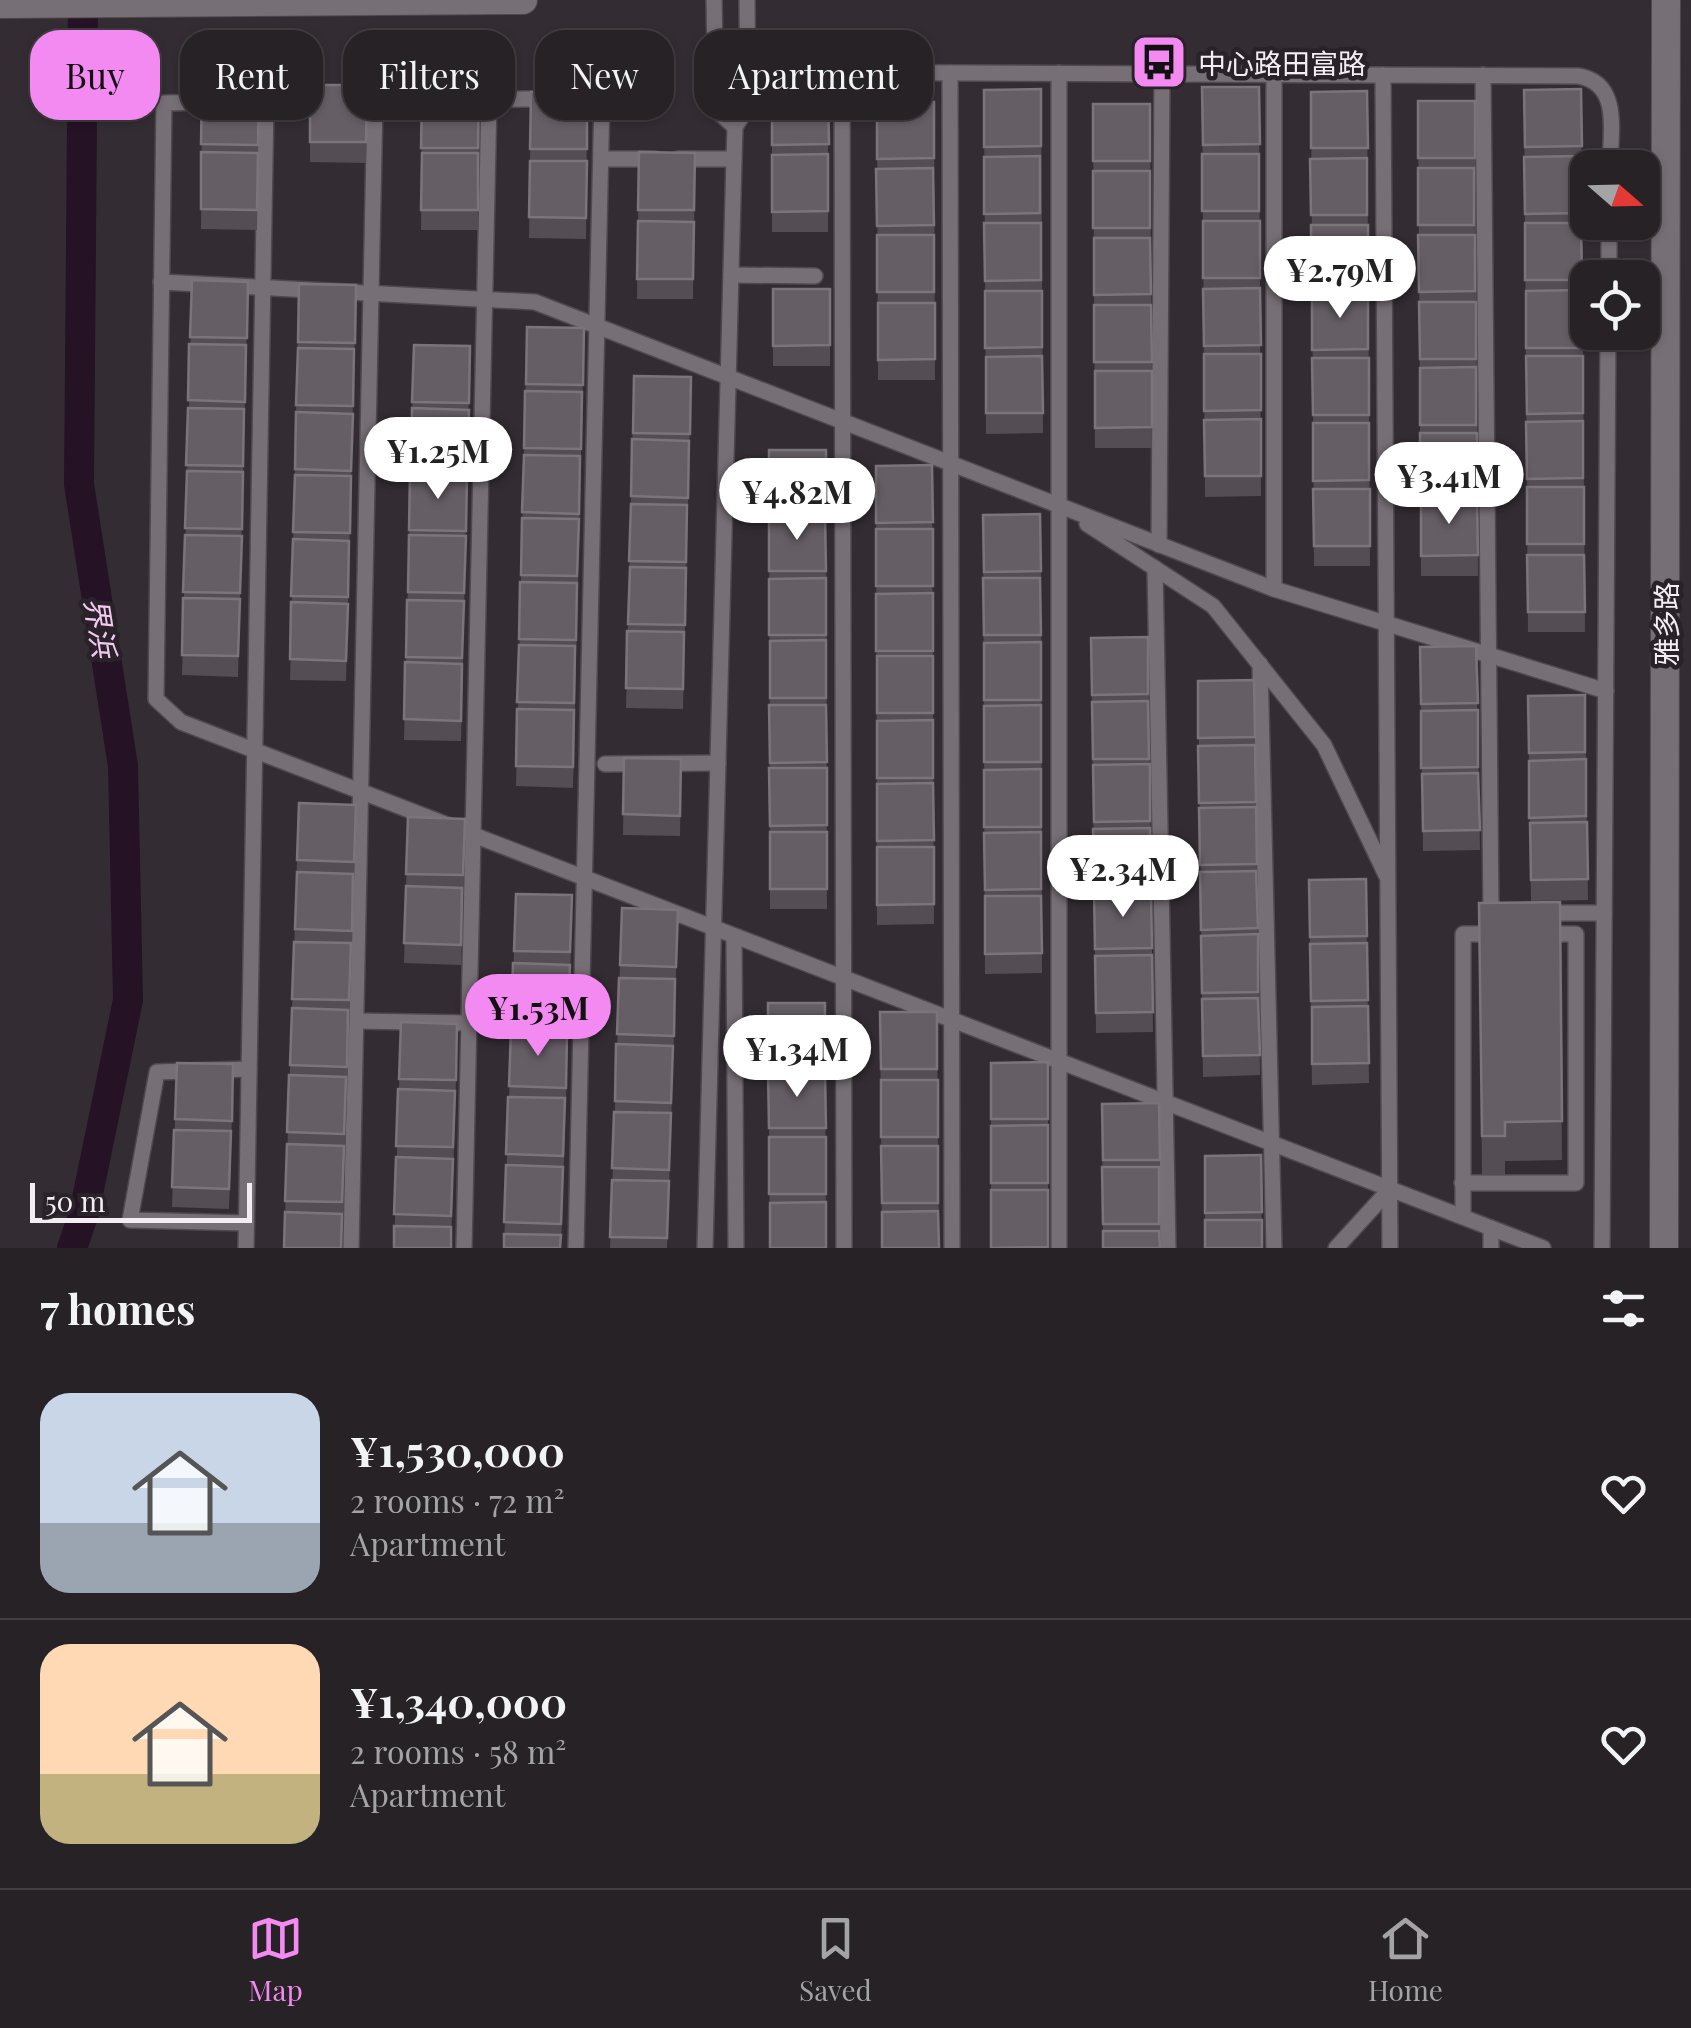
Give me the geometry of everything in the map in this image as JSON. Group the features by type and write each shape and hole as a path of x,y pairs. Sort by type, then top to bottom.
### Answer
{"street":[{"path":"13,4 523,0"},
{"name":"雅多路","path":"1664,1248 1666,0"}],"lane":[{"path":"714,0 716,110 735,127"},
{"path":"747,0 747,30"},
{"path":"933,73 1593,78 1605,88 1610,104 1610,150"},
{"path":"950,73 952,1248"},
{"path":"1058,73 1059,1248"},
{"path":"1160,544 1162,74"},
{"path":"1274,74 1274,589"},
{"path":"1382,75 1390,1248"},
{"path":"1484,76 1490,913 1510,913"},
{"path":"515,100 602,98 576,1248"},
{"path":"180,102 164,102 156,699 181,722 1543,1248"},
{"path":"246,1248 266,120"},
{"path":"351,1248 374,120"},
{"path":"464,1248 489,120"},
{"path":"705,1248 734,159 735,127 740,120"},
{"path":"842,120 844,1248"},
{"path":"601,159 734,159"},
{"path":"731,275 815,276"},
{"path":"161,282 535,302 1274,589 1606,691"},
{"path":"1602,1248 1608,350"},
{"path":"1059,505 1213,606 1324,745 1388,878"},
{"path":"1155,568 1168,1248"},
{"path":"1260,664 1274,1248"},
{"path":"605,764 718,763"},
{"path":"1528,913 1604,913"},
{"path":"1462,1183 1576,1183 1576,934 1463,934 1462,1183 1462,1217"},
{"path":"734,936 736,1248"},
{"path":"356,1021 469,1023"},
{"path":"246,1223 130,1220 157,1072 249,1069"},
{"path":"1336,1248 1390,1189"},
{"path":"1491,1228 1491,1248"}],"building":[{"path":"323,85 343,85 343,120 366,120 366,142 310,142 310,120 323,120"},
{"path":"1202,87 1259,87 1260,144 1203,145"},
{"path":"1041,89 1041,146 984,147 984,90"},
{"path":"1581,89 1582,146 1525,147 1524,90"},
{"path":"1367,91 1368,148 1311,148 1311,92"},
{"path":"531,92 535,92 535,120 587,120 587,149 530,149"},
{"path":"1418,101 1475,101 1475,158 1418,158"},
{"path":"934,102 934,158 877,159 877,120 933,120"},
{"path":"1093,104 1150,104 1150,161 1093,161"},
{"path":"201,120 258,120 258,145 201,144"},
{"path":"421,120 478,120 478,148 421,148"},
{"path":"772,120 829,120 829,144 772,145"},
{"path":"201,152 258,153 257,210 201,209"},
{"path":"639,152 695,153 694,210 638,210"},
{"path":"422,153 478,153 478,210 421,210"},
{"path":"828,154 828,211 772,212 772,155"},
{"path":"1202,154 1259,154 1259,211 1202,211"},
{"path":"1040,156 1040,213 984,214 984,157"},
{"path":"1570,156 1570,213 1525,214 1524,157"},
{"path":"1367,158 1367,215 1311,215 1310,159"},
{"path":"530,161 587,161 586,218 529,217"},
{"path":"933,168 934,225 877,226 876,169"},
{"path":"1418,168 1474,168 1474,225 1418,225"},
{"path":"1093,171 1150,171 1150,228 1093,228"},
{"path":"638,221 694,222 693,279 637,279"},
{"path":"1203,221 1260,221 1260,278 1203,278"},
{"path":"984,223 1041,223 1041,280 985,281"},
{"path":"1525,223 1570,223 1570,240 1581,240 1582,260 1570,260 1570,280 1525,280"},
{"path":"1311,225 1368,225 1368,282 1311,282"},
{"path":"877,235 934,235 934,292 877,292"},
{"path":"1418,235 1475,235 1475,291 1419,292"},
{"path":"1094,238 1150,238 1151,294 1094,295"},
{"path":"192,280 248,282 247,338 190,337"},
{"path":"299,284 356,285 355,343 298,342"},
{"path":"1260,288 1261,345 1204,346 1203,289"},
{"path":"773,289 830,289 830,345 773,346"},
{"path":"1570,290 1570,348 1526,348 1526,291"},
{"path":"985,291 1042,291 1042,347 985,348"},
{"path":"1368,292 1368,349 1312,350 1312,293"},
{"path":"1419,302 1476,302 1476,359 1420,359"},
{"path":"878,303 935,303 935,359 878,360"},
{"path":"1094,305 1151,305 1152,362 1094,362"},
{"path":"527,327 584,328 583,385 526,384"},
{"path":"189,344 246,345 245,402 188,400"},
{"path":"414,345 470,346 469,403 412,402"},
{"path":"298,348 354,349 353,406 296,405"},
{"path":"1204,354 1261,354 1261,410 1204,411"},
{"path":"1042,356 1043,413 986,413 986,357"},
{"path":"1526,356 1583,356 1583,413 1527,414"},
{"path":"1312,358 1369,358 1369,415 1313,415"},
{"path":"1476,367 1476,425 1420,425 1420,368"},
{"path":"1095,371 1152,371 1152,427 1095,428"},
{"path":"634,376 691,377 690,434 633,433"},
{"path":"525,391 582,392 581,449 524,448"},
{"path":"188,408 244,409 243,466 186,465"},
{"path":"412,408 469,410 467,466 411,465"},
{"path":"296,412 353,414 351,471 295,469"},
{"path":"1261,419 1261,476 1205,476 1204,420"},
{"path":"1583,421 1583,478 1527,479 1526,422"},
{"path":"1313,423 1369,423 1369,480 1313,481"},
{"path":"1420,433 1477,433 1477,490 1420,490"},
{"path":"632,439 689,441 688,498 631,496"},
{"path":"769,450 826,450 826,507 769,507"},
{"path":"524,455 580,456 579,514 522,512"},
{"path":"932,465 933,522 876,523 876,466"},
{"path":"187,471 243,472 242,529 185,528"},
{"path":"410,472 467,474 466,531 409,530"},
{"path":"295,475 351,476 350,533 293,532"},
{"path":"1527,487 1584,487 1584,544 1527,544"},
{"path":"1313,489 1370,489 1370,546 1314,546"},
{"path":"1477,498 1478,555 1421,556 1421,499"},
{"path":"631,504 687,505 686,562 629,561"},
{"path":"769,514 825,514 826,571 769,571"},
{"path":"1040,514 1041,571 984,572 983,515"},
{"path":"522,518 579,519 577,576 521,575"},
{"path":"876,529 933,529 933,586 876,586"},
{"path":"185,535 242,536 240,593 183,592"},
{"path":"409,535 466,536 464,593 408,592"},
{"path":"293,539 349,541 348,597 291,596"},
{"path":"1527,555 1584,555 1585,612 1528,612"},
{"path":"630,567 686,568 685,625 628,624"},
{"path":"826,578 826,635 769,635 769,579"},
{"path":"983,578 1040,578 1041,635 984,635"},
{"path":"520,582 577,583 576,640 519,639"},
{"path":"933,593 933,651 876,651 876,594"},
{"path":"183,598 240,599 238,656 182,655"},
{"path":"407,600 464,601 462,658 406,657"},
{"path":"291,602 348,604 346,661 290,659"},
{"path":"627,631 684,632 683,689 626,688"},
{"path":"1148,637 1148,694 1092,695 1091,638"},
{"path":"826,640 826,698 770,698 770,641"},
{"path":"1041,642 1041,700 984,700 984,643"},
{"path":"519,645 575,646 574,703 517,702"},
{"path":"1476,646 1478,703 1421,704 1420,647"},
{"path":"877,656 933,656 933,713 877,713"},
{"path":"405,662 462,664 461,721 404,719"},
{"path":"1254,680 1255,737 1198,738 1198,681"},
{"path":"1585,695 1585,752 1529,753 1528,696"},
{"path":"1148,701 1149,759 1093,759 1092,702"},
{"path":"769,705 826,705 827,762 770,763"},
{"path":"1041,705 1041,762 984,762 984,706"},
{"path":"517,709 574,710 573,767 516,766"},
{"path":"1478,710 1478,767 1421,768 1421,711"},
{"path":"933,720 933,778 877,778 877,721"},
{"path":"1255,745 1256,802 1199,803 1198,746"},
{"path":"624,758 681,759 680,816 623,814"},
{"path":"1586,759 1586,816 1529,818 1529,761"},
{"path":"1150,764 1150,821 1094,822 1093,765"},
{"path":"769,768 827,768 827,825 770,826"},
{"path":"1041,769 1041,827 984,827 984,770"},
{"path":"1478,773 1480,830 1423,831 1422,774"},
{"path":"933,783 934,840 877,841 877,784"},
{"path":"299,803 356,805 354,862 297,860"},
{"path":"1256,807 1257,864 1200,865 1199,808"},
{"path":"408,817 465,819 463,875 406,874"},
{"path":"1587,822 1588,879 1531,880 1530,823"},
{"path":"1150,828 1151,885 1095,886 1093,829"},
{"path":"770,832 827,832 827,889 770,889"},
{"path":"1041,832 1041,889 985,890 984,833"},
{"path":"877,847 934,847 934,904 877,905"},
{"path":"1256,871 1258,928 1201,930 1200,872"},
{"path":"297,872 353,874 352,931 295,929"},
{"path":"1366,879 1367,936 1310,937 1309,880"},
{"path":"406,886 462,888 461,945 404,943"},
{"path":"1151,891 1152,948 1095,949 1094,892"},
{"path":"516,894 572,895 570,952 514,951"},
{"path":"985,896 1041,896 1042,953 985,954"},
{"path":"1560,902 1562,1121 1505,1122 1505,1136 1482,1136 1479,903"},
{"path":"622,908 678,910 676,967 620,965"},
{"path":"1258,934 1258,992 1202,993 1201,936"},
{"path":"294,942 351,943 349,1000 292,999"},
{"path":"1367,943 1368,1000 1311,1001 1310,944"},
{"path":"1152,955 1153,1012 1096,1013 1095,956"},
{"path":"513,963 570,965 568,1021 511,1020"},
{"path":"619,978 675,979 674,1036 617,1034"},
{"path":"1258,998 1260,1055 1203,1056 1202,999"},
{"path":"768,1003 825,1003 825,1060 768,1061"},
{"path":"1368,1006 1369,1063 1312,1064 1312,1007"},
{"path":"292,1008 348,1010 347,1067 290,1065"},
{"path":"880,1012 937,1012 937,1069 881,1069"},
{"path":"401,1022 457,1024 456,1080 399,1079"},
{"path":"511,1029 567,1031 566,1088 509,1086"},
{"path":"616,1044 673,1046 671,1103 615,1101"},
{"path":"1048,1062 1048,1119 991,1119 991,1063"},
{"path":"177,1063 233,1064 232,1121 175,1119"},
{"path":"768,1071 825,1071 826,1128 769,1128"},
{"path":"289,1075 346,1077 344,1134 287,1132"},
{"path":"881,1080 938,1080 938,1137 881,1137"},
{"path":"398,1089 455,1091 453,1147 396,1146"},
{"path":"508,1097 565,1098 563,1156 506,1154"},
{"path":"1159,1103 1160,1160 1103,1160 1102,1104"},
{"path":"614,1112 671,1113 669,1170 612,1168"},
{"path":"1048,1125 1048,1183 991,1183 991,1126"},
{"path":"174,1130 231,1131 229,1189 172,1187"},
{"path":"769,1137 826,1137 826,1194 769,1194"},
{"path":"287,1144 344,1146 342,1202 285,1201"},
{"path":"881,1146 938,1146 938,1203 882,1203"},
{"path":"1261,1155 1262,1212 1205,1213 1205,1156"},
{"path":"396,1157 453,1159 451,1216 394,1214"},
{"path":"506,1165 563,1167 561,1224 504,1222"},
{"path":"1102,1167 1159,1167 1159,1224 1103,1224"},
{"path":"612,1180 669,1181 667,1238 610,1237"},
{"path":"991,1190 1048,1190 1048,1247 991,1248"},
{"path":"826,1202 826,1248 770,1248 770,1203"},
{"path":"938,1211 939,1248 882,1248 882,1212"},
{"path":"285,1212 342,1214 341,1248 284,1248"},
{"path":"1205,1220 1262,1220 1262,1248 1205,1248"},
{"path":"394,1226 451,1227 451,1248 394,1248"},
{"path":"1103,1231 1159,1231 1160,1248 1103,1248"},
{"path":"504,1234 561,1235 560,1248 504,1248"}],"waterway":[{"name":"界浜","path":"72,1248 84,1213 128,1000 123,766 79,484 83,0"}],"place":[{"name":"中心路田富路","path":"1159,62"}]}
